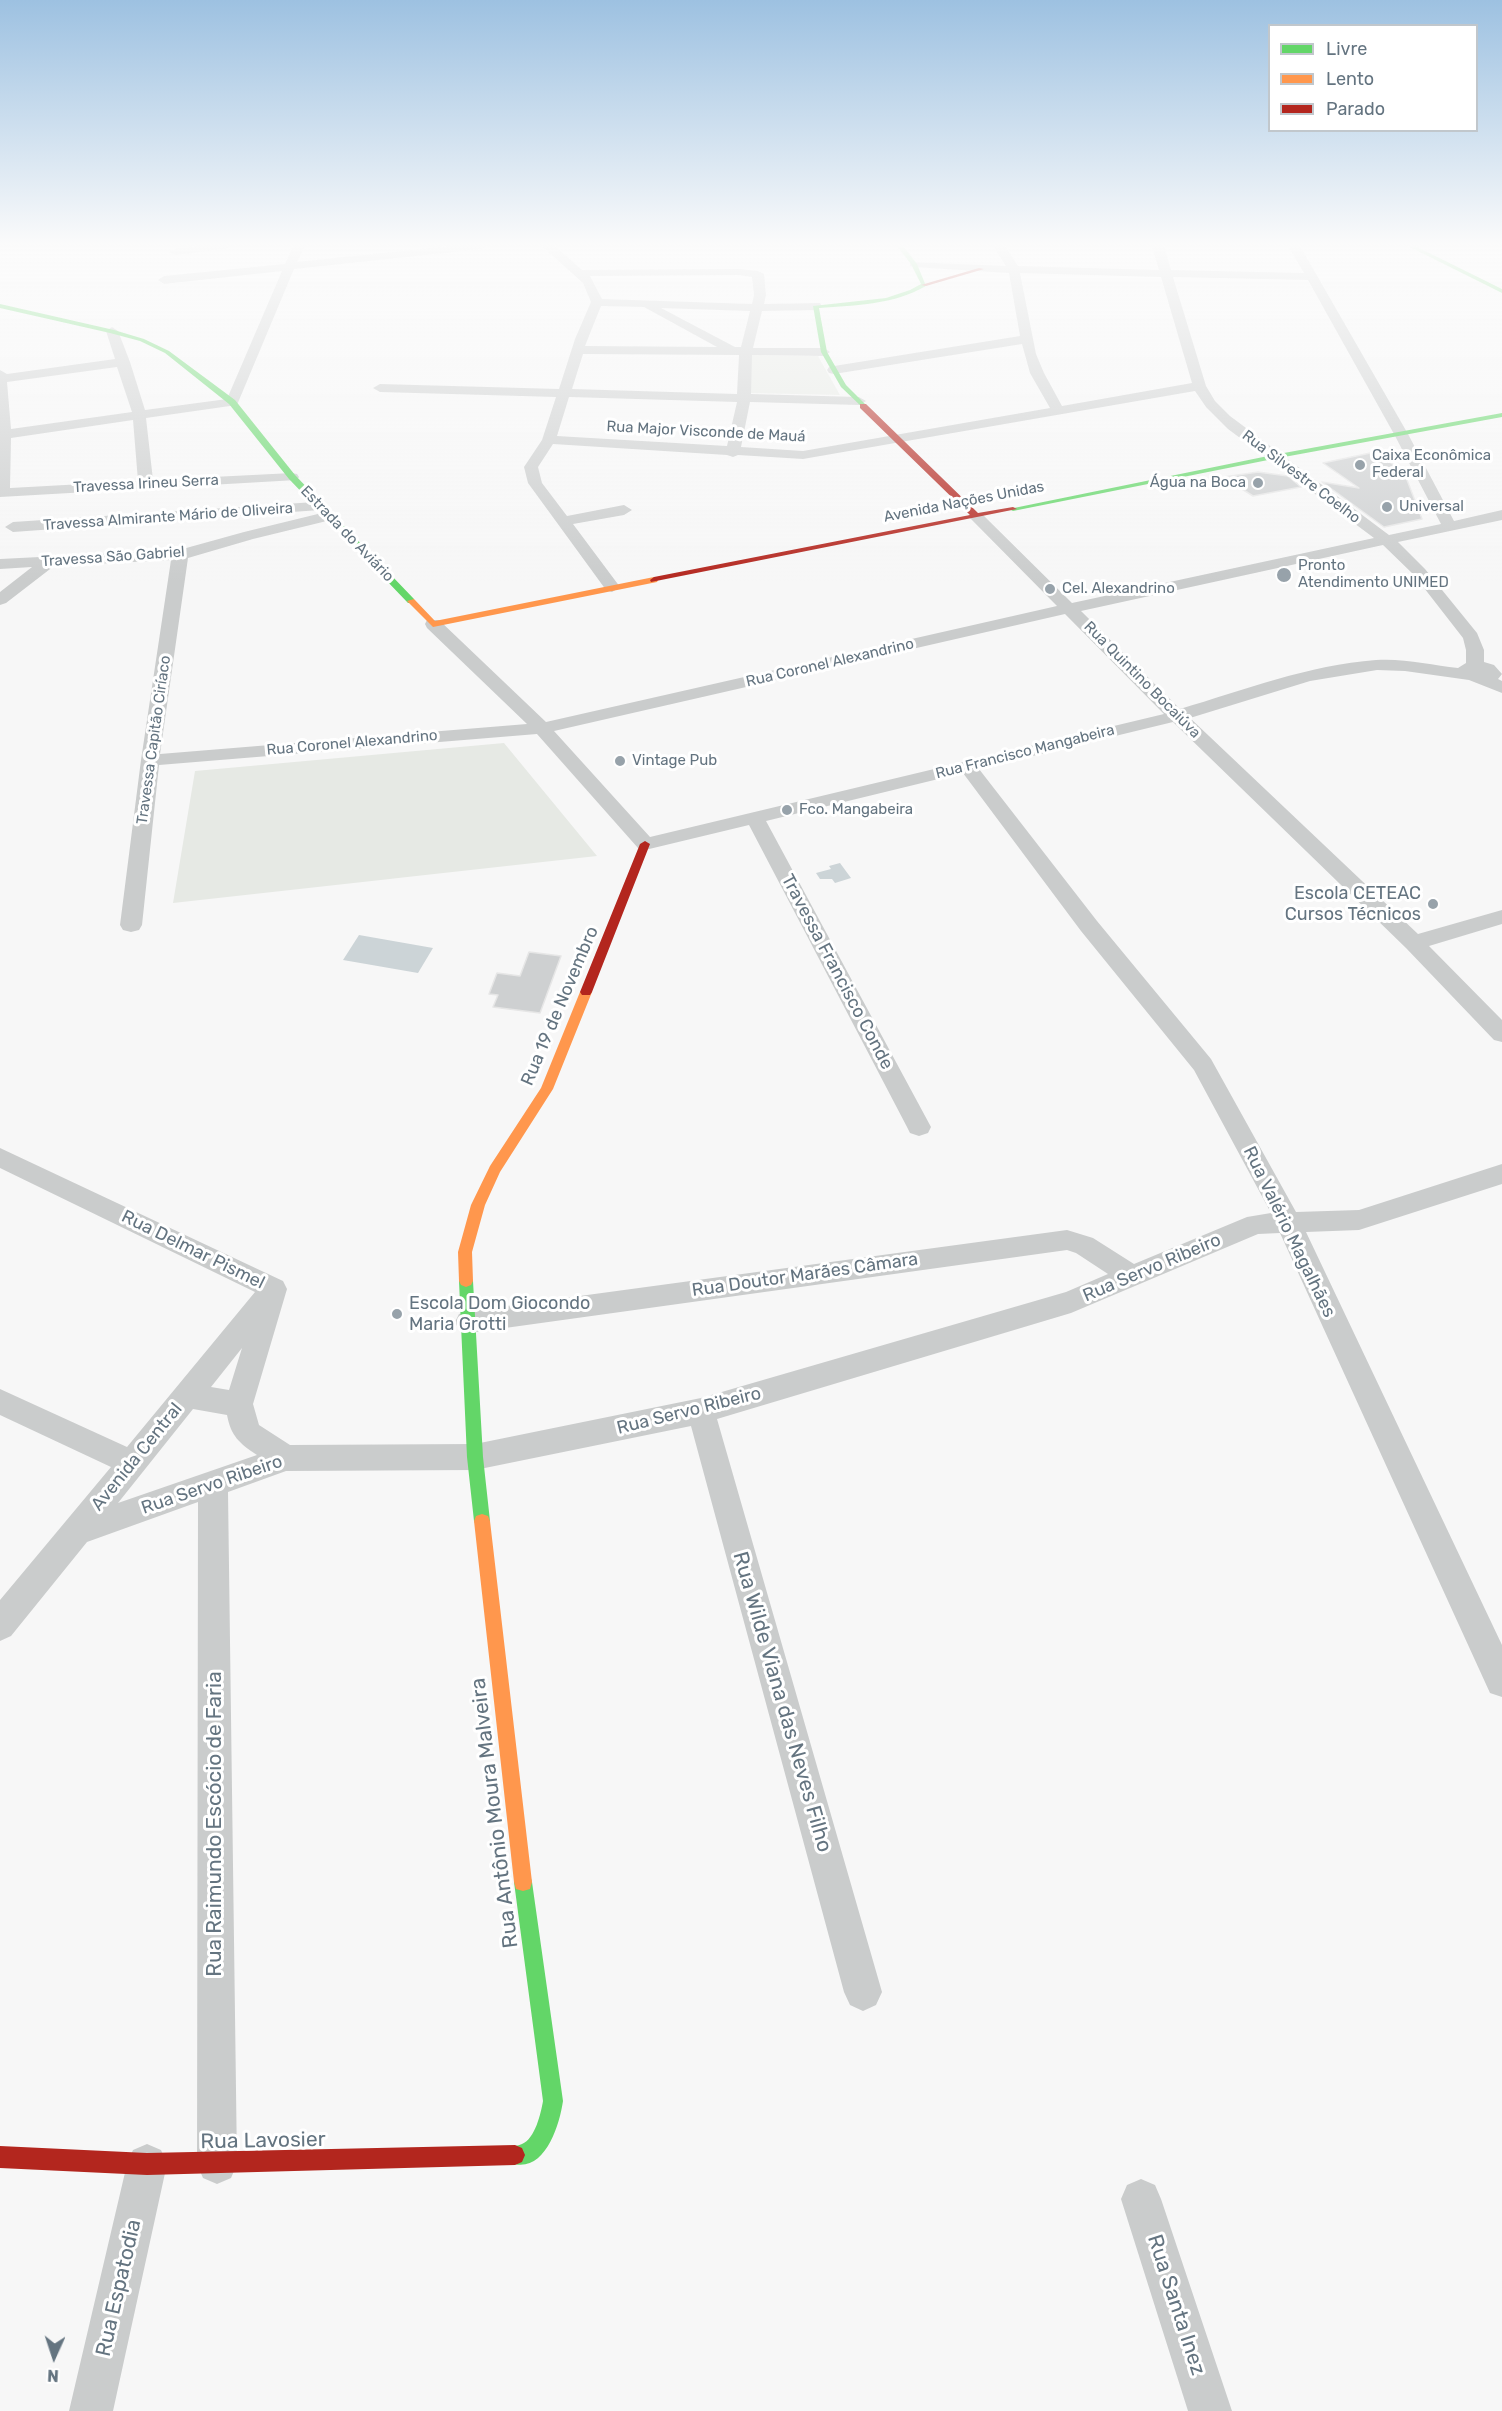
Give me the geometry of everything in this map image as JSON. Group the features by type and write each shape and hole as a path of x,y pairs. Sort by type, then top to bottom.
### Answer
{"street":[{"path":"123,359 139,414 146,484"},
{"name":"Estrada do Aviário","path":"174,359 232,402 292,477 433,624 542,728 645,844"},
{"path":"2,434 232,402 250,359"},
{"path":"575,359 549,441 531,467 531,475 612,587"},
{"path":"733,453 744,399 740,359"},
{"name":"Rua Quintino Bocaiúva","path":"828,359 843,386 1177,716 1414,943 1502,1034"},
{"path":"834,370 906,359"},
{"path":"1032,359 1037,373 1058,410"},
{"name":"Rua Silvestre Coelho","path":"1191,359 1199,386 1206,400 1218,414 1387,540 1471,637 1485,672"},
{"path":"1358,359 1449,525"},
{"path":"0,379 124,362"},
{"path":"0,374 1,493"},
{"name":"Rua Major Visconde de Mauá","path":"549,441 733,453 802,455 1199,386"},
{"path":"380,388 859,401"},
{"name":"Avenida Nações Unidas","path":"433,624 1273,457 1502,415"},
{"name":"Travessa Irineu Serra","path":"1,493 292,477"},
{"path":"565,521 624,510"},
{"name":"Travessa Almirante Mário de Oliveira","path":"14,527 326,511"},
{"name":"Travessa São Gabriel","path":"0,564 180,555 326,511"},
{"name":"Rua Coronel Alexandrino","path":"150,760 542,728 1070,609 1502,515"},
{"name":"Travessa Capitão Ciríaco","path":"131,925 150,760 180,555"},
{"path":"0,600 49,562"},
{"name":"Rua Francisco Mangabeira","path":"645,844 1177,716 1308,676 1377,665 1485,672"},
{"name":"Rua Valério Magalhães","path":"967,766 1089,926 1203,1065 1277,1198 1286,1222 1502,1681"},
{"name":"Travessa Francisco Conde","path":"755,818 919,1127"},
{"name":"Rua 19 de Novembro","path":"475,1457 465,1252 478,1206 495,1170 547,1089 645,844"},
{"path":"1414,943 1502,917"},
{"name":"Rua Delmar Pismel","path":"0,1157 274,1289 239,1404"},
{"name":"Rua Servo Ribeiro","path":"77,1531 286,1458 475,1457 700,1411 1071,1302 1256,1224 1359,1220 1502,1174"},
{"name":"Rua Doutor Marães Câmara","path":"469,1322 1067,1240 1084,1245 1132,1276"},
{"name":"Avenida Central","path":"0,1624 77,1531 130,1462 274,1289"},
{"path":"186,1396 239,1404 243,1424 249,1434 286,1458"},
{"path":"0,1401 130,1462"},
{"name":"Rua Wilde Viana das Neves Filho","path":"700,1411 863,1992"},
{"name":"Rua Antônio Moura Malveira","path":"475,1457 528,1922 553,2101 550,2125 542,2141 526,2155"},
{"name":"Rua Raimundo Escócio de Faria","path":"213,1485 217,2164"},
{"name":"Rua Lavosier","path":"0,2157 147,2164 217,2164 526,2155"},
{"name":"Rua Espatodia","path":"91,2411 147,2164"},
{"name":"Rua Santa Inez","path":"1141,2199 1210,2411"}],"shaded area":[{"path":"751,359 819,359 840,395 747,393"},
{"path":"504,743 597,856 173,903 195,771"},
{"path":"840,863 851,878 835,883 832,879 820,879 816,873 831,869 829,866"},
{"path":"359,935 433,948 418,973 343,960"}],"building":[{"path":"1375,452 1404,472 1422,519 1384,527 1322,482 1359,488 1323,463"},
{"name":"Água na Boca","path":"1258,472 1288,476 1301,487 1253,496 1223,477"},
{"path":"529,952 561,956 540,1013 493,1007 498,995 489,994 497,973 520,976"}],"traffic: fast":[{"path":"175,359 232,402 292,477 411,601"},
{"path":"828,359 843,386 863,406"},
{"path":"1013,509 1273,457 1502,415"},
{"path":"466,1281 475,1457 482,1521"},
{"path":"515,2155 526,2155 542,2137 548,2124 553,2101 523,1882"}],"traffic: slow":[{"path":"411,601 433,624 654,580"},
{"path":"466,1281 465,1252 478,1205 495,1170 547,1089 586,992"},
{"path":"482,1521 523,1882"}],"traffic: jam":[{"path":"863,406 976,516"},
{"path":"654,580 1013,509"},
{"path":"586,992 645,844"},
{"path":"0,2157 147,2164 515,2155"}],"place":[{"name":"Caixa Econômica Federal","path":"1360,465"},
{"name":"Água na Boca","path":"1258,483"},
{"name":"Universal","path":"1387,507"},
{"name":"Pronto Atendimento UNIMED","path":"1284,575"},
{"name":"Cel. Alexandrino","path":"1050,589"},
{"name":"Vintage Pub","path":"620,761"},
{"name":"Fco. Mangabeira","path":"787,810"},
{"name":"Escola CETEAC Cursos Técnicos","path":"1433,904"},
{"name":"Escola Dom Giocondo Maria Grotti","path":"397,1314"}]}
